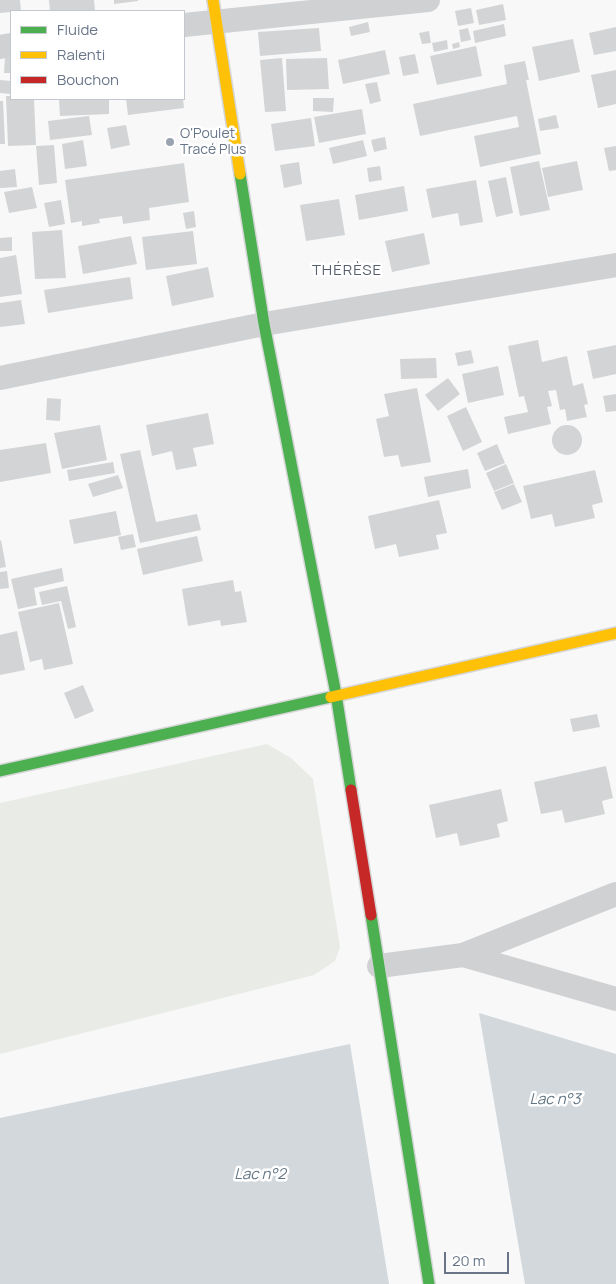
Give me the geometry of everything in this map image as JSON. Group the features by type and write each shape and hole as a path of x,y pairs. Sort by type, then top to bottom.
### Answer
{"street":[{"path":"185,25 215,10 428,0"},
{"path":"215,10 264,324 336,694 429,1284"},
{"path":"0,378 264,324 616,265"},
{"path":"0,771 336,694 616,633"},
{"path":"379,966 463,955 616,894"},
{"path":"463,955 616,999"}],"shaded area":[{"path":"267,744 291,758 313,779 340,947 335,961 314,975 0,1054 0,803"}],"water":[{"name":"Lac n°3","path":"479,1013 616,1054 616,1284 525,1284"},
{"name":"Lac n°2","path":"350,1044 389,1284 0,1284 0,1118"}],"building":[{"path":"0,0 20,0 21,10 10,10 10,12 0,13"},
{"path":"49,0 94,0 95,10 50,10"},
{"path":"114,0 138,0 138,1 114,4"},
{"path":"503,4 506,20 479,25 476,10"},
{"path":"471,8 474,23 458,26 455,11"},
{"path":"368,22 370,32 351,36 349,27"},
{"path":"504,24 506,36 475,43 473,31"},
{"path":"616,27 616,51 594,55 589,33"},
{"path":"319,28 321,51 260,56 258,32"},
{"path":"468,28 471,40 461,42 459,30"},
{"path":"429,31 431,43 422,44 419,33"},
{"path":"573,39 580,72 539,81 532,47"},
{"path":"447,40 448,49 434,52 432,43"},
{"path":"459,42 460,47 453,49 452,44"},
{"path":"476,46 482,76 437,85 430,56"},
{"path":"385,50 390,74 343,84 338,60"},
{"path":"415,54 419,73 403,76 399,57"},
{"path":"5,56 10,56 10,73 4,73"},
{"path":"282,58 286,111 265,112 260,60"},
{"path":"327,58 329,89 287,90 286,59"},
{"path":"525,61 529,80 526,80 541,154 480,167 474,136 519,127 517,116 420,136 413,104 507,84 504,65"},
{"path":"616,70 616,104 598,108 591,75"},
{"path":"0,80 10,81 10,94 0,93"},
{"path":"377,82 381,101 370,104 365,84"},
{"path":"6,96 10,96 10,100 34,100 36,145 8,146"},
{"path":"313,98 334,98 333,112 313,111"},
{"path":"59,100 109,100 109,114 60,116"},
{"path":"126,100 183,100 184,108 128,115"},
{"path":"0,101 3,101 5,144 0,144"},
{"path":"362,109 366,134 319,143 314,117"},
{"path":"556,115 559,128 540,131 538,119"},
{"path":"89,116 92,135 50,140 48,121"},
{"path":"311,118 315,146 275,151 271,124"},
{"path":"126,125 130,145 111,149 107,128"},
{"path":"385,137 387,149 374,152 371,140"},
{"path":"83,140 87,166 65,169 62,144"},
{"path":"363,140 367,156 333,164 329,148"},
{"path":"54,145 57,183 39,185 36,146"},
{"path":"616,146 616,170 609,171 604,148"},
{"path":"539,161 550,210 520,216 510,167"},
{"path":"577,161 583,190 548,197 542,168"},
{"path":"299,162 302,184 284,188 280,165"},
{"path":"184,163 189,202 149,208 150,220 123,224 122,216 99,219 100,223 82,226 82,221 71,223 65,180"},
{"path":"380,166 382,180 369,182 367,168"},
{"path":"15,169 17,187 0,188 0,171"},
{"path":"506,177 513,213 496,217 488,181"},
{"path":"476,180 483,222 460,226 458,213 432,218 426,189"},
{"path":"404,186 408,211 359,220 355,195"},
{"path":"32,187 37,208 9,213 4,192"},
{"path":"339,199 345,235 306,241 300,205"},
{"path":"61,200 65,224 49,227 44,203"},
{"path":"194,211 196,227 186,229 183,213"},
{"path":"62,230 66,278 35,279 32,232"},
{"path":"193,231 197,264 146,270 142,237"},
{"path":"424,233 430,264 392,272 385,241"},
{"path":"131,236 137,264 83,274 78,246"},
{"path":"12,237 12,251 0,251 0,238"},
{"path":"16,255 22,294 0,297 0,258"},
{"path":"208,267 214,297 172,306 166,276"},
{"path":"130,277 133,299 48,313 44,290"},
{"path":"21,300 25,324 0,327 0,303"},
{"path":"538,340 542,362 567,356 573,386 583,383 588,404 584,405 587,417 567,421 565,409 560,410 556,390 548,391 552,406 547,407 551,424 508,434 504,417 528,412 524,396 519,397 508,346"},
{"path":"616,345 616,374 593,379 587,351"},
{"path":"471,350 474,363 458,366 455,353"},
{"path":"436,358 437,378 401,379 400,359"},
{"path":"498,366 504,395 468,403 462,374"},
{"path":"448,378 460,394 438,411 425,395"},
{"path":"417,388 431,462 401,467 398,455 384,457 376,419 389,416 384,394"},
{"path":"616,394 616,411 606,412 603,396"},
{"path":"47,398 61,399 60,421 46,420"},
{"path":"466,407 482,442 463,451 447,416"},
{"path":"208,413 214,444 193,448 197,466 176,470 172,451 152,456 146,425"},
{"path":"100,425 107,460 62,469 54,433"},
{"path":"567,425 578,429 582,440 578,451 567,455 556,451 552,440 556,429"},
{"path":"46,443 51,473 0,482 0,450"},
{"path":"497,444 505,463 485,471 477,453"},
{"path":"140,450 156,522 197,514 201,530 140,543 120,454"},
{"path":"113,462 115,473 69,481 67,470"},
{"path":"506,464 514,483 494,491 486,473"},
{"path":"468,469 471,488 428,497 424,477"},
{"path":"595,470 603,502 592,505 595,518 555,527 552,514 531,519 523,486"},
{"path":"118,475 123,488 93,497 88,484"},
{"path":"514,484 522,502 502,510 494,492"},
{"path":"439,500 447,533 436,535 439,549 399,557 396,544 375,549 368,516"},
{"path":"116,511 121,535 74,544 69,520"},
{"path":"133,534 136,547 121,550 118,537"},
{"path":"197,536 203,561 143,575 137,549"},
{"path":"0,541 6,567 0,568"},
{"path":"62,568 64,581 34,588 37,605 18,609 11,579"},
{"path":"7,571 9,588 0,589 0,572"},
{"path":"233,580 235,592 241,591 247,622 221,626 220,620 188,626 182,589"},
{"path":"67,586 76,627 68,629 61,601 42,605 39,592"},
{"path":"59,603 73,664 44,670 42,659 30,662 18,612"},
{"path":"17,631 25,670 0,675 0,635"},
{"path":"83,685 94,711 75,719 64,693"},
{"path":"597,714 600,727 573,732 570,719"},
{"path":"606,766 613,798 602,801 605,814 565,823 562,810 541,814 534,782"},
{"path":"501,789 508,821 497,824 500,837 460,846 457,833 436,838 429,805"}],"traffic: fast":[{"path":"240,174 264,324 336,694 351,790"},
{"path":"0,771 331,697"},
{"path":"371,915 429,1284"}],"traffic: slow":[{"path":"213,0 240,174"},
{"path":"331,697 616,633"}],"traffic: jam":[{"path":"351,790 371,915"}],"place":[{"name":"O'Poulet Tracé Plus","path":"170,142"}],"district":[{"name":"THÉRÈSE","path":"347,271"}]}
